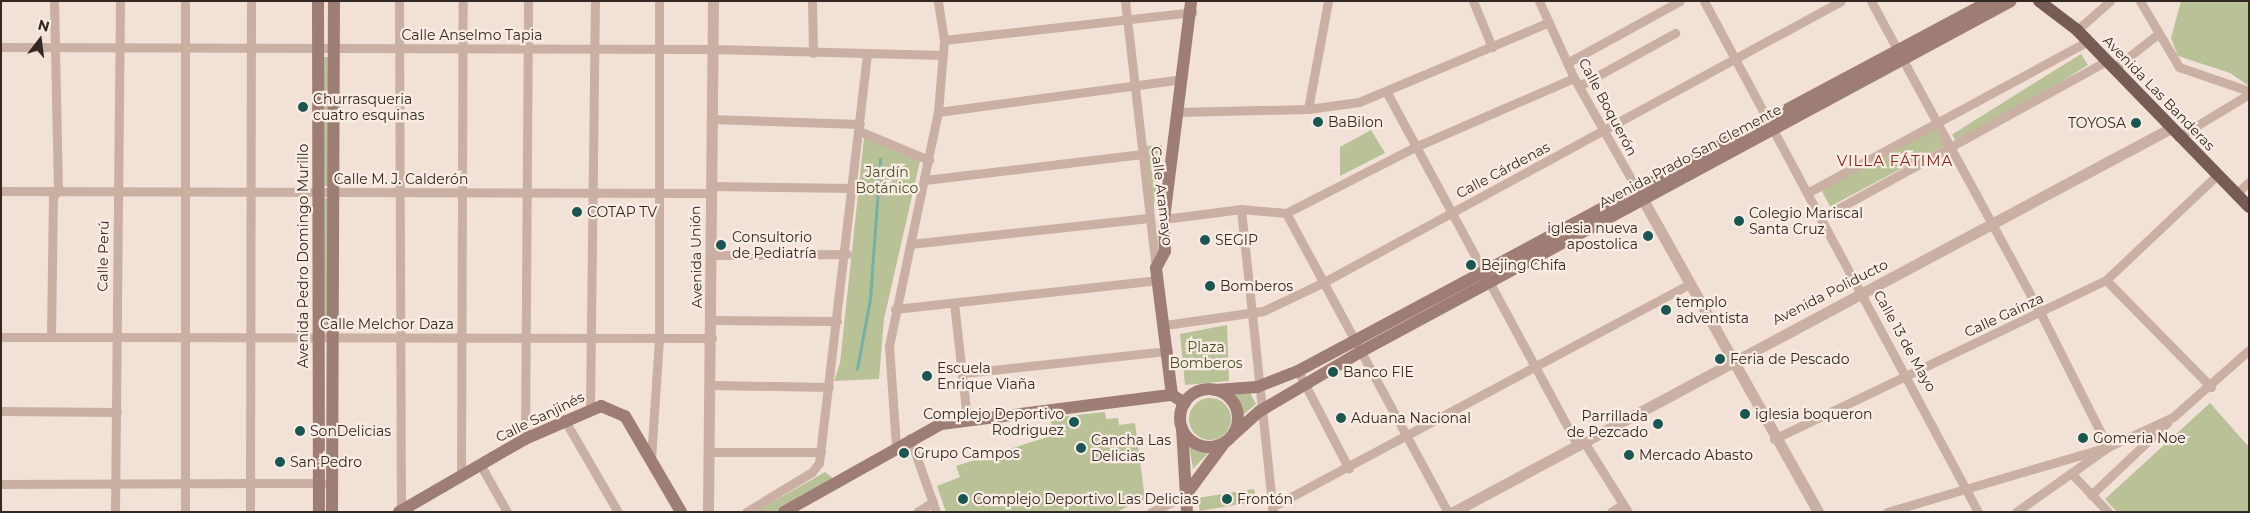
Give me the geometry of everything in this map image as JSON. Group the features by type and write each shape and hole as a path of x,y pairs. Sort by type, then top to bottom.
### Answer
{"main road":[{"name":"Avenida Pedro Domingo Murillo","path":"318,1 319,512"},
{"path":"332,512 334,1"},
{"name":"Avenida Prado San Clemente","path":"1229,438 1260,411 1304,384 1359,346 1639,193 1900,54 1990,1"},
{"name":"Avenida Prado San Clemente","path":"1900,54 2011,1"},
{"name":"Avenida Las Banderas","path":"2042,2 2077,30 2174,133 2218,174 2249,208"},
{"path":"1157,274 1165,251 1164,219 1181,79 1193,5"},
{"name":"Calle Aramayo","path":"1157,274 1165,325 1172,395"},
{"name":"Avenida Prado San Clemente","path":"1215,390 1257,387 1359,346"},
{"path":"1185,496 1229,438 1236,407 1215,390 1201,390 1185,402 1182,428 1185,496 1187,512"},
{"path":"784,512 910,438 967,419 1172,395 1185,402"},
{"name":"Calle Sanjinés","path":"406,510 480,464 590,407 614,409 625,416 681,512"},
{"path":"1182,428 1200,445 1229,438"}],"street":[{"path":"51,337 52,196 58,191 52,47 54,1"},
{"name":"Calle Perú","path":"115,512 120,1"},
{"path":"185,1 187,338 185,512"},
{"path":"250,512 251,1"},
{"path":"399,1 398,338 406,510"},
{"path":"460,476 464,193 464,1"},
{"path":"525,439 528,338 528,1"},
{"path":"590,407 594,338 596,1"},
{"path":"651,459 659,339 659,1"},
{"name":"Avenida Unión","path":"708,512 712,385 711,119 713,1"},
{"path":"812,1 813,53"},
{"path":"896,446 889,374 895,309 925,180 938,112 944,40 938,1"},
{"name":"Calle Aramayo","path":"1125,1 1133,85 1157,274"},
{"path":"1473,1 1492,47"},
{"name":"Calle Boquerón","path":"1538,1 1576,82 1639,193 1687,285 1774,439 1818,512"},
{"path":"1567,63 1680,1"},
{"name":"Calle 13 de Mayo","path":"1704,1 1807,193 1908,374 1978,512"},
{"name":"Calle Cárdenas","path":"1165,325 1250,315 1324,282 1736,62 1841,1"},
{"path":"1871,1 1952,146 2041,314 2108,447"},
{"path":"2077,30 2110,1"},
{"path":"2140,1 2158,34 2186,72 2249,93"},
{"path":"1308,109 1330,2"},
{"path":"944,40 1128,21 1193,5"},
{"path":"1177,112 1308,109 1359,102 1549,22"},
{"path":"1164,219 1241,210 1286,213 1415,147 1576,82 1675,33"},
{"path":"1821,218 1952,146 2110,65 2158,34"},
{"path":"1807,193 2088,41"},
{"name":"Calle Anselmo Tapia","path":"1,47 119,47 185,50 712,49 867,55 943,55"},
{"path":"746,512 812,472 822,452 847,254 867,55"},
{"path":"938,112 1181,79"},
{"path":"1386,91 1484,277 1535,367 1581,444 1626,508 1611,512"},
{"path":"2174,133 2249,93"},
{"path":"711,119 859,128 929,160"},
{"name":"Avenida Poliducto","path":"1453,512 1581,444 1730,360 1863,294 1992,223 2174,133"},
{"path":"925,180 1142,154"},
{"name":"Calle Gainza","path":"1774,439 1908,374 2041,314 2106,280 2218,174"},
{"path":"2236,194 2249,182"},
{"name":"Calle M. J. Calderón","path":"1,191 658,194 711,190 853,188"},
{"path":"1241,210 1257,387 1273,509 1687,285"},
{"path":"1286,213 1448,512"},
{"path":"910,244 1150,218"},
{"path":"711,255 847,254"},
{"path":"895,309 954,303 1157,274"},
{"path":"2106,280 2211,387"},
{"path":"954,303 964,373 967,419"},
{"path":"712,320 838,321"},
{"name":"Calle Melchor Daza","path":"1,337 712,338"},
{"path":"2092,495 2173,417 2211,387 2249,350"},
{"path":"964,373 1168,351"},
{"path":"1298,371 1349,469"},
{"path":"712,385 829,387"},
{"path":"1,411 117,412"},
{"path":"1887,512 2108,447 2173,417"},
{"path":"564,419 618,512"},
{"path":"910,438 936,512"},
{"path":"2016,512 2108,447"},
{"path":"709,452 822,452"},
{"path":"480,464 508,512"},
{"path":"2071,473 2108,512"},
{"path":"1,484 250,485 333,483"},
{"path":"1150,512 1185,496"},
{"path":"917,512 933,502"}],"green space":[{"path":"2181,1 2249,1 2249,86 2230,73 2178,56 2171,38"},
{"path":"2081,54 2088,65 1959,146 1952,135"},
{"path":"322,57 329,57 329,186 322,186"},
{"path":"1935,127 1945,146 1830,207 1820,188"},
{"path":"1371,130 1385,153 1340,176 1340,147"},
{"name":"Jardín Botánico","path":"864,138 920,161 884,319 879,379 834,381 840,363"},
{"path":"1162,145 1152,219 1146,146"},
{"path":"323,198 330,198 330,328 323,328"},
{"name":"Plaza Bomberos","path":"1227,325 1229,381 1185,385 1180,334"},
{"path":"1250,393 1256,404 1242,416 1232,395"},
{"path":"1210,398 1225,404 1231,419 1225,434 1210,440 1195,434 1189,419 1195,404"},
{"path":"2210,403 2249,447 2249,512 2117,512 2105,499"},
{"name":"Cancha Las Delicias","path":"1105,412 1106,419 1118,418 1119,425 1135,423 1145,499 1116,512 946,512 937,486 960,477 956,466 1054,435 1050,418"},
{"path":"1189,445 1209,452 1193,469"},
{"path":"825,472 833,478 775,512 755,512"},
{"name":"Frontón","path":"1254,489 1256,502 1200,511 1198,498"}],"waterway":[{"path":"857,369 870,299 880,159"}],"place":[{"name":"Churrasqueria cuatro esquinas","path":"303,107"},
{"name":"BaBilon","path":"1318,122"},
{"name":"TOYOSA","path":"2136,123"},
{"name":"COTAP TV","path":"577,212"},
{"name":"Colegio Mariscal Santa Cruz","path":"1739,221"},
{"name":"iglesia nueva apostolica","path":"1648,236"},
{"name":"SEGIP","path":"1205,240"},
{"name":"Consultorio de Pediatría","path":"721,245"},
{"name":"Bejing Chifa","path":"1471,265"},
{"name":"Bomberos","path":"1210,286"},
{"name":"templo adventista","path":"1666,310"},
{"name":"Feria de Pescado","path":"1720,359"},
{"name":"Banco FIE","path":"1333,372"},
{"name":"Escuela Enrique Viaña","path":"927,376"},
{"name":"iglesia boqueron","path":"1745,414"},
{"name":"Aduana Nacional","path":"1341,418"},
{"name":"Complejo Deportivo Rodriguez","path":"1074,422"},
{"name":"Parrillada de Pezcado","path":"1658,424"},
{"name":"SonDelicias","path":"300,431"},
{"name":"Gomeria Noe","path":"2083,438"},
{"name":"Cancha Las Delicias","path":"1081,448"},
{"name":"Grupo Campos","path":"904,453"},
{"name":"Mercado Abasto","path":"1629,455"},
{"name":"San Pedro","path":"280,462"},
{"name":"Complejo Deportivo Las Delicias","path":"963,499"},
{"name":"Frontón","path":"1227,499"}],"district":[{"name":"VILLA FÁTIMA","path":"1895,161"}]}
